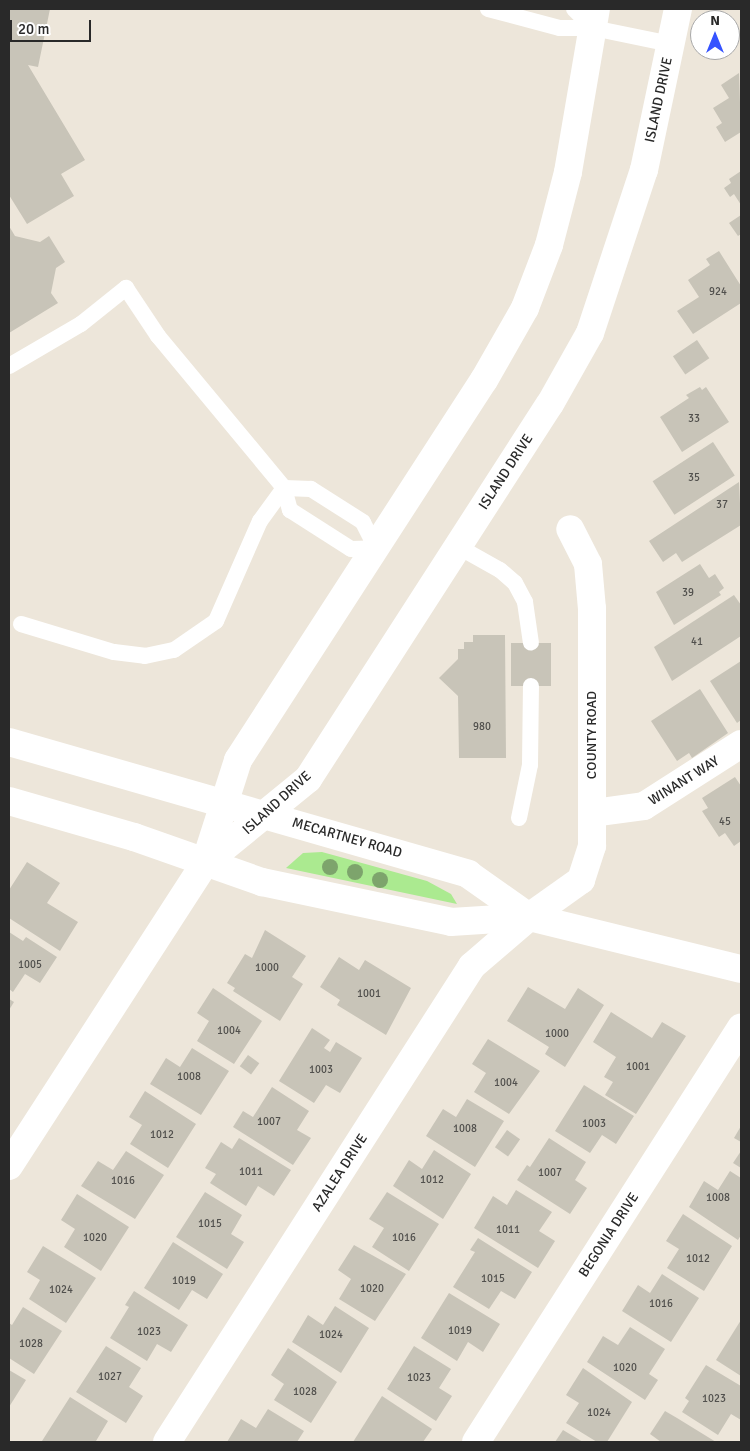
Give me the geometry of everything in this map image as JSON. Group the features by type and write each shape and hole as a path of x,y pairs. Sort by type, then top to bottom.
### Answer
{"main road":[{"name":"ISLAND DRIVE","path":"205,863 267,815 308,779 550,404 590,333 644,170 678,9"},
{"name":"ISLAND DRIVE","path":"9,1166 205,863 238,760 484,380 526,308 549,245 568,172 587,15"},
{"name":"COUNTY ROAD","path":"529,917 581,880 592,846 592,609 588,564 570,529"},
{"name":"MECARTNEY ROAD","path":"9,742 468,874 529,917"},
{"name":"WINANT WAY","path":"593,813 644,806 741,744"},
{"name":"MECARTNEY ROAD","path":"9,801 134,837 262,882 451,922 529,917 741,969"},
{"name":"AZALEA DRIVE","path":"167,1442 472,966 529,917"},
{"name":"BEGONIA DRIVE","path":"476,1442 741,1028"}],"lane":[{"path":"488,9 560,28 587,15 671,44"},
{"path":"9,366 81,324 126,288 158,336 284,488 290,510 351,549 376,548 363,522 311,489 284,488"},
{"path":"21,624 114,652 145,656 174,650 216,621 260,521 284,488"},
{"path":"457,546 500,570 515,583 526,602 531,643"},
{"path":"519,818 530,765 531,686"}],"green space":[{"path":"322,852 427,881 451,894 457,904 286,868 303,853"}],"building":[{"path":"9,9 50,9 38,67 28,65 85,160 61,174 74,196 27,224 9,195"},
{"path":"739,73 741,132 725,142 716,127 722,123 713,108 729,98 721,85"},
{"path":"741,171 741,205 734,194 730,197 724,188 731,183 729,179"},
{"path":"741,215 741,234 738,236 729,223"},
{"path":"9,226 15,236 40,242 49,236 65,262 56,268 51,293 58,303 9,333"},
{"path":"719,251 741,286 741,303 693,334 677,311 699,297 688,280 710,265 706,259"},
{"path":"697,340 709,358 685,374 673,356"},
{"path":"700,387 702,390 706,387 729,422 682,452 660,417 689,398 686,395"},
{"path":"713,442 735,476 674,515 653,481"},
{"path":"739,482 741,525 682,562 676,553 663,562 649,541"},
{"path":"700,564 709,578 715,574 724,588 719,592 721,595 674,625 656,592"},
{"path":"734,595 741,605 741,636 672,681 654,647"},
{"path":"473,635 505,635 506,758 459,758 458,696 439,678 458,659 458,649 464,649 464,642 473,642"},
{"path":"511,643 551,643 551,686 511,686"},
{"path":"741,661 741,720 737,723 710,681"},
{"path":"700,689 728,733 692,758 689,753 677,761 651,721"},
{"path":"735,777 741,786 741,841 734,846 725,833 719,837 702,811 708,808 702,798"},
{"path":"27,862 60,883 47,903 78,922 60,951 9,918 9,890"},
{"path":"265,930 306,956 292,977 303,984 280,1021 233,991 235,988 227,983 245,954 252,958"},
{"path":"9,932 23,941 26,937 57,957 40,983 25,974 13,992 9,989"},
{"path":"339,957 359,970 365,960 411,988 386,1035 337,1005 340,1000 320,987"},
{"path":"528,987 565,1009 578,988 604,1005 565,1067 545,1054 549,1047 507,1021"},
{"path":"213,988 262,1021 234,1064 197,1041 209,1021 197,1013"},
{"path":"9,999 14,1002 9,1010"},
{"path":"611,1012 652,1038 662,1022 686,1036 636,1114 605,1095 613,1082 604,1077 616,1057 593,1042"},
{"path":"312,1028 330,1040 324,1048 330,1052 336,1042 362,1058 340,1093 326,1085 314,1103 279,1081"},
{"path":"488,1039 540,1071 509,1114 474,1092 486,1073 472,1064"},
{"path":"192,1048 229,1071 201,1115 150,1084 166,1058 180,1067"},
{"path":"248,1055 259,1063 251,1075 240,1066"},
{"path":"584,1085 634,1116 616,1144 602,1135 590,1153 555,1131"},
{"path":"272,1087 309,1111 297,1130 311,1138 293,1165 233,1127 243,1111 253,1117"},
{"path":"145,1091 196,1124 168,1168 130,1144 142,1125 129,1117"},
{"path":"467,1099 504,1121 475,1167 426,1136 443,1109 456,1117"},
{"path":"741,1126 741,1142 734,1138"},
{"path":"507,1130 520,1139 508,1156 495,1147"},
{"path":"239,1138 291,1170 274,1196 258,1186 246,1206 210,1183 216,1174 205,1168 221,1142 232,1149"},
{"path":"549,1138 586,1162 575,1180 587,1188 570,1214 517,1180 527,1165 530,1167"},
{"path":"434,1150 471,1174 443,1219 393,1186 409,1160 422,1169"},
{"path":"126,1151 164,1175 135,1219 81,1186 98,1161 113,1170"},
{"path":"741,1151 741,1168 733,1163"},
{"path":"730,1171 741,1178 741,1235 738,1240 689,1207 704,1181 718,1190"},
{"path":"516,1190 552,1212 539,1231 555,1241 538,1268 474,1228 493,1196 507,1205"},
{"path":"205,1192 242,1215 231,1234 244,1242 227,1269 176,1237"},
{"path":"387,1192 439,1224 409,1271 372,1247 384,1228 369,1219"},
{"path":"77,1194 129,1227 101,1271 64,1247 75,1229 61,1220"},
{"path":"683,1214 732,1246 704,1291 667,1268 679,1249 666,1241"},
{"path":"478,1238 532,1272 515,1299 501,1291 489,1309 453,1287 475,1252 470,1250"},
{"path":"173,1242 223,1274 207,1299 192,1290 179,1310 144,1288"},
{"path":"354,1245 406,1274 375,1321 339,1299 351,1279 338,1270"},
{"path":"43,1246 96,1278 66,1323 29,1299 40,1280 27,1272"},
{"path":"662,1274 699,1298 671,1342 622,1311 638,1285 650,1293"},
{"path":"134,1291 188,1325 171,1352 157,1344 147,1361 110,1338 129,1307 125,1305"},
{"path":"449,1293 500,1324 483,1352 468,1342 457,1361 421,1338"},
{"path":"335,1306 369,1328 341,1373 292,1342 308,1315 323,1325"},
{"path":"23,1307 62,1331 34,1374 9,1358 9,1323 12,1325"},
{"path":"741,1320 741,1376 716,1360"},
{"path":"630,1327 665,1349 649,1374 658,1380 645,1400 587,1362 603,1336 618,1345"},
{"path":"106,1346 141,1368 129,1387 143,1396 126,1423 76,1392"},
{"path":"414,1346 451,1369 439,1388 452,1396 436,1421 387,1389"},
{"path":"288,1348 337,1382 311,1423 274,1400 284,1384 271,1375"},
{"path":"706,1365 741,1386 741,1420 731,1414 718,1435 682,1412 689,1401 685,1398"},
{"path":"583,1368 632,1402 607,1442 597,1442 566,1423 579,1403 566,1395"},
{"path":"9,1370 26,1380 9,1407"},
{"path":"382,1396 432,1429 423,1442 353,1442"},
{"path":"70,1397 108,1421 96,1441 99,1442 42,1441"},
{"path":"268,1409 304,1431 297,1442 227,1442 241,1419 256,1428"},
{"path":"665,1411 716,1442 661,1442 650,1434"},
{"path":"563,1430 583,1442 555,1442"}]}
